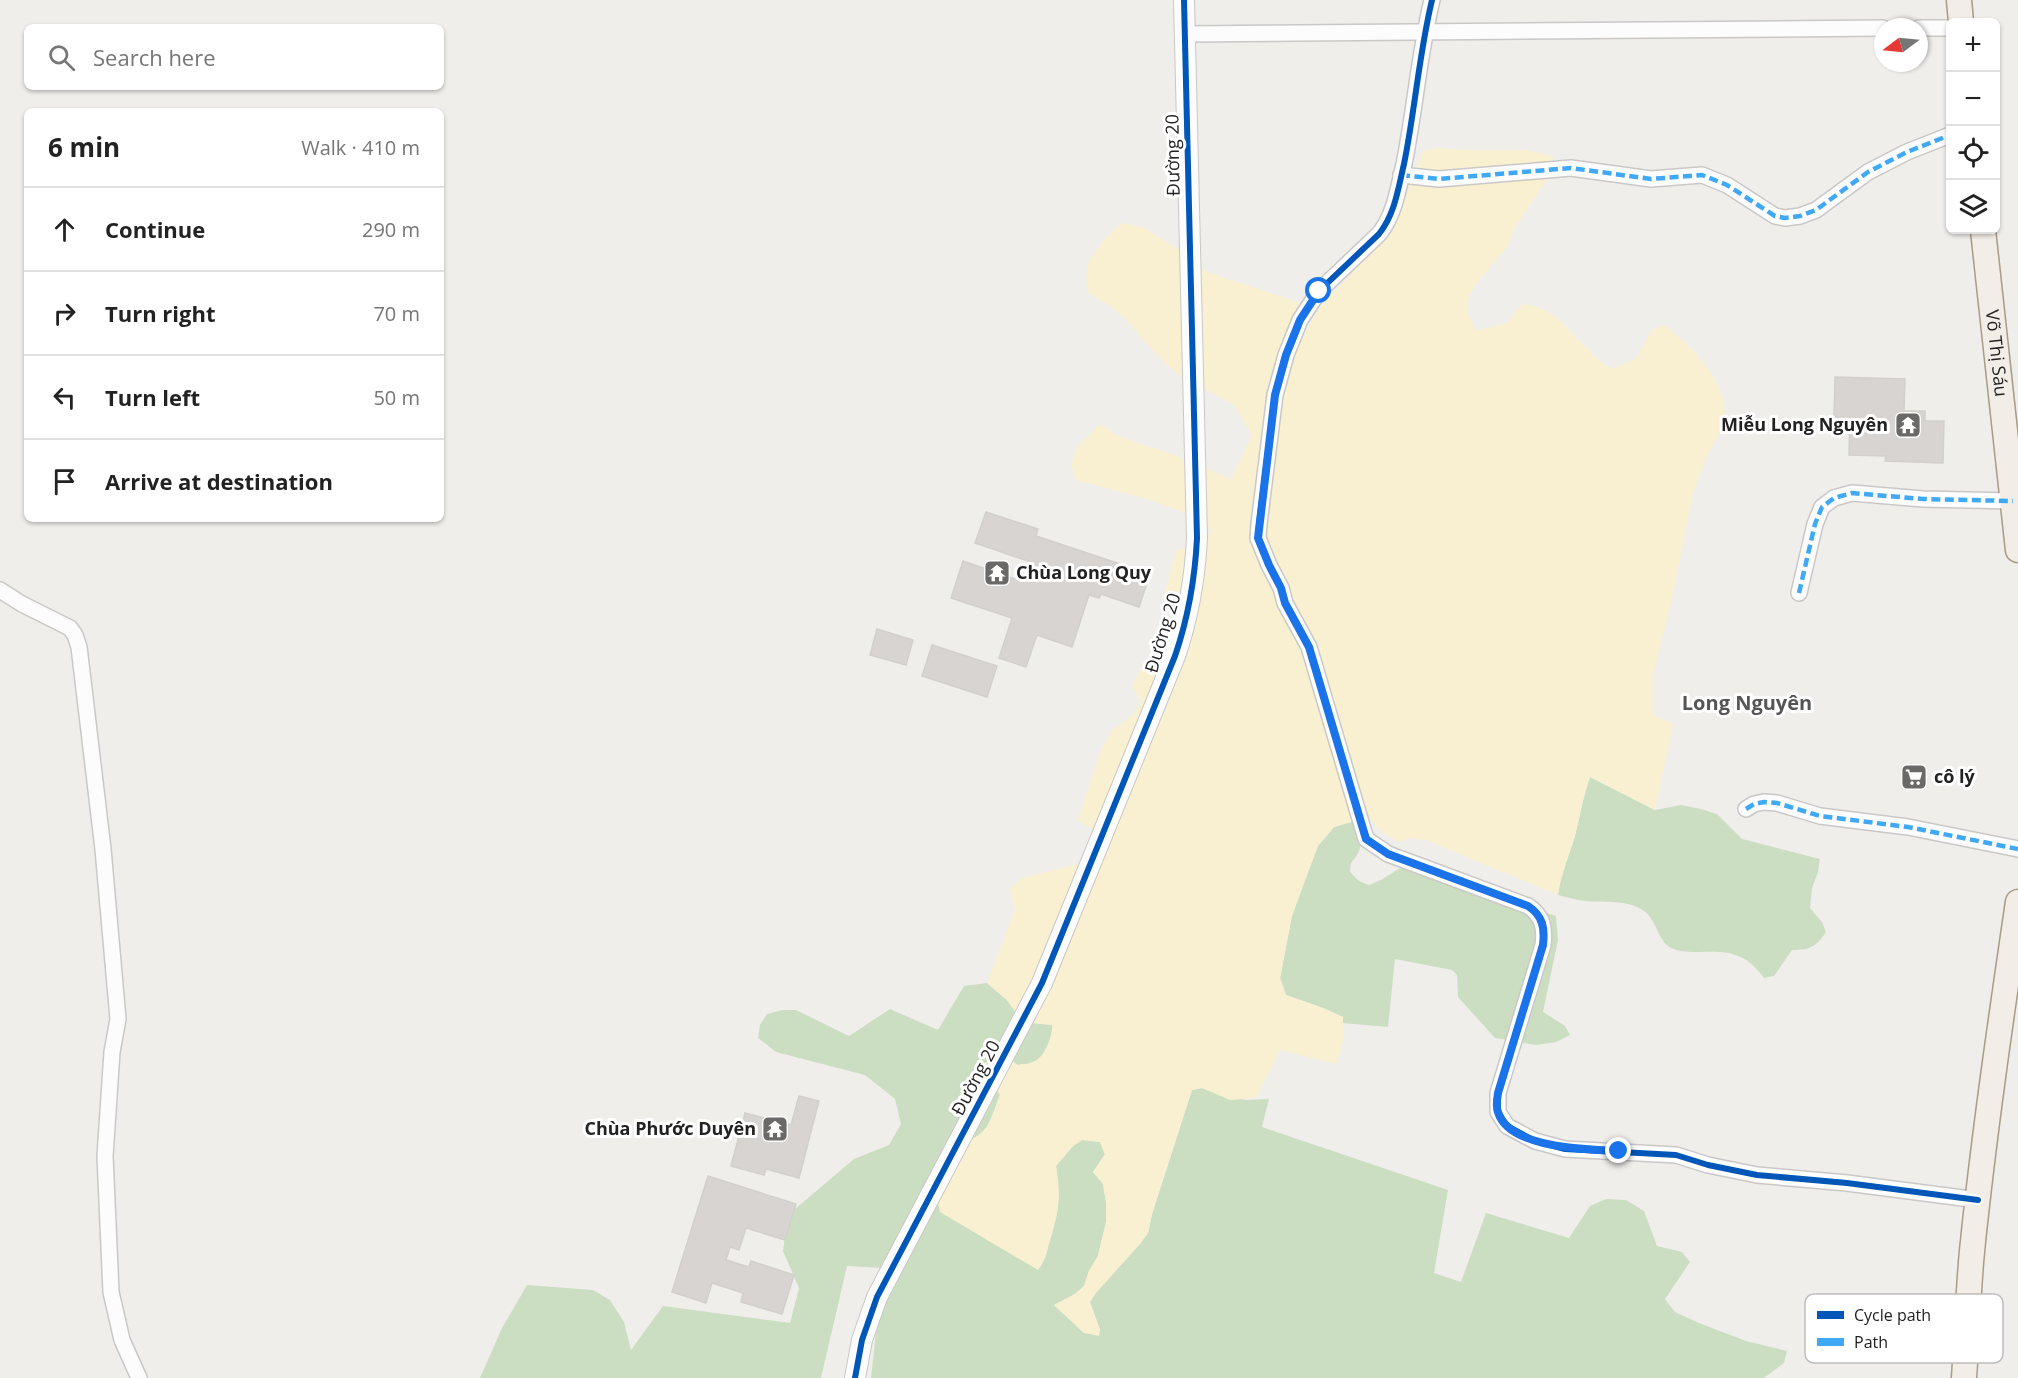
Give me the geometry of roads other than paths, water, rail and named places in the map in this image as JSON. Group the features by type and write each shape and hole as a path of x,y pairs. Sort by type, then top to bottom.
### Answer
{"main road":[{"path":"1959,0 1961,18"},
{"name":"Võ Thị Sáu","path":"1983,234 2018,550"},
{"path":"1969,1294 1972,1253 1997,1041 2018,903"},
{"path":"1964,1378 1965,1363"}],"street":[{"name":"Đường 20","path":"855,1378 862,1340 877,1297 1042,983 1175,656 1188,612 1196,564 1197,538 1184,0"},
{"path":"1432,0 1410,136 1395,204 1386,225 1371,243 1314,297 1300,320 1286,355 1275,395 1258,538 1281,588 1285,603 1309,647 1366,839 1388,854 1528,906 1536,911 1543,924 1543,945 1498,1093 1498,1112 1513,1131 1535,1141 1565,1149 1676,1155 1708,1165 1757,1174 1978,1200"},
{"path":"1185,34 1874,28"},
{"path":"1928,28 1946,28"},
{"path":"1401,174 1439,179 1571,168 1651,179 1702,175 1727,185 1775,216 1785,218 1800,216 1816,210 1868,172 1907,152 1946,137"},
{"path":"1799,593 1815,524 1822,507 1834,498 1852,493 1923,499 2013,501"},
{"path":"0,590 22,604 70,628 79,647 103,849 118,1019 112,1052 105,1156 111,1292 122,1340 139,1378"},
{"path":"1746,809 1764,802 1777,803 1820,816 1908,827 2018,849"}],"place":[{"name":"Miễu Long Nguyên","path":"1908,425"},
{"name":"Chùa Long Quy","path":"997,573"},
{"name":"cô lý","path":"1914,777"},
{"name":"Chùa Phước Duyên","path":"775,1129"}],"district":[{"name":"Long Nguyên","path":"1747,703"}]}
